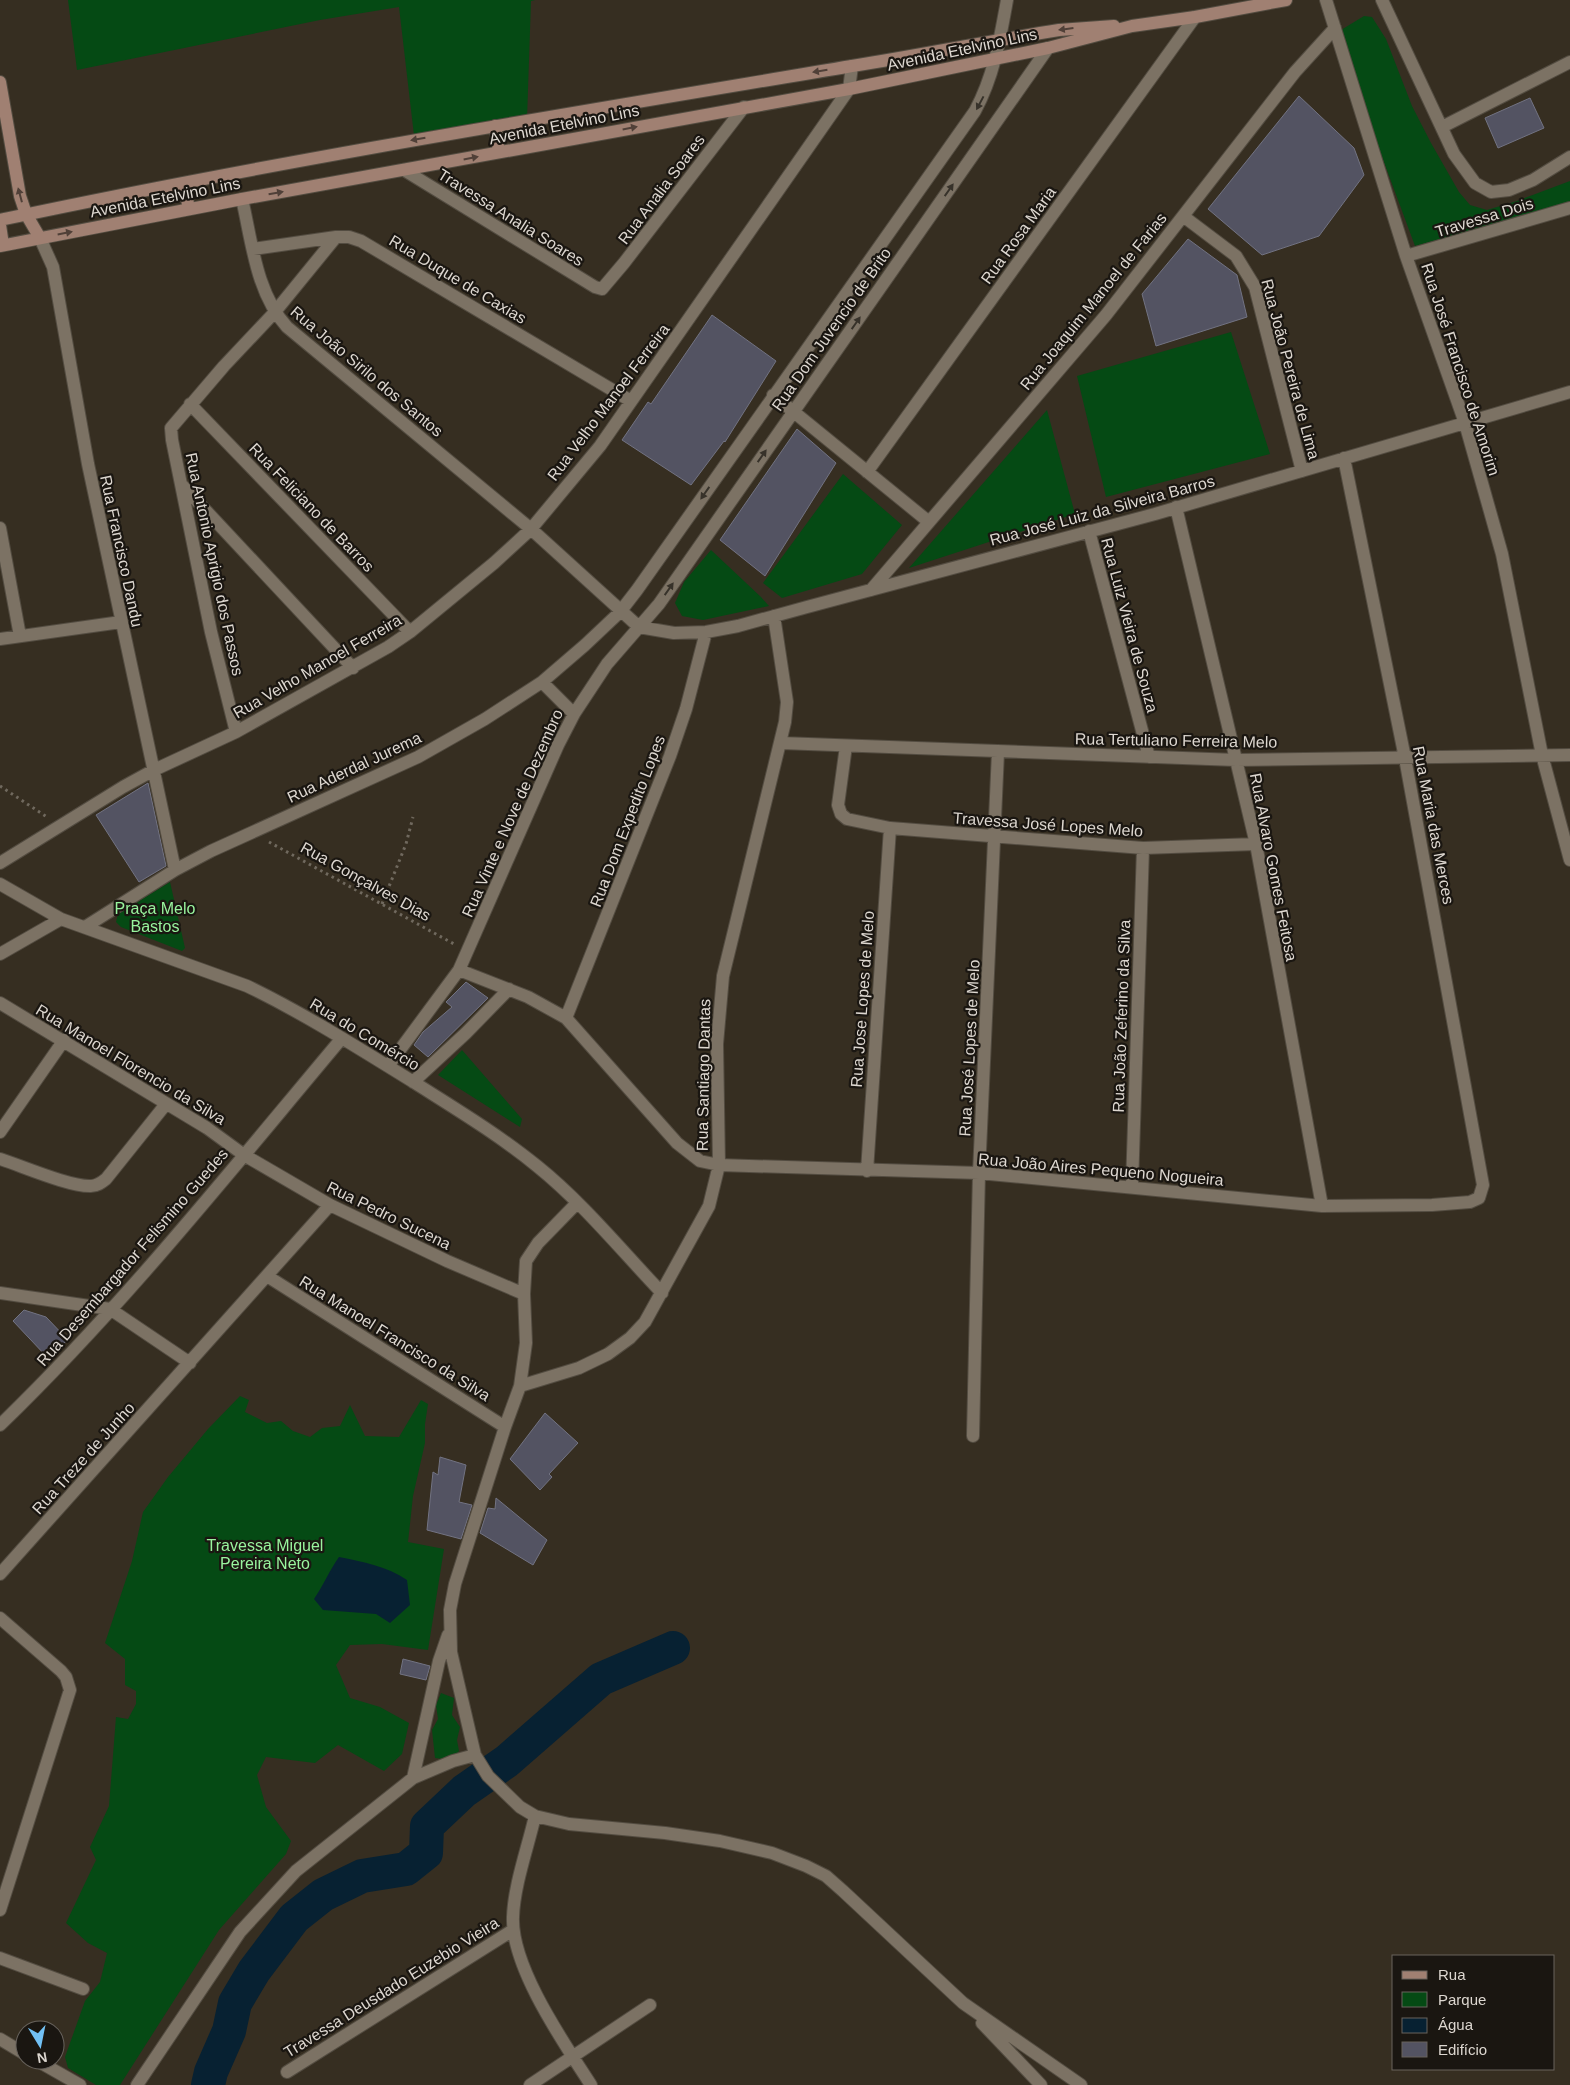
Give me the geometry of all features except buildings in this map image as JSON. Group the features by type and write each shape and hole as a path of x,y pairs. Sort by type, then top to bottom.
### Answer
{"main road":[{"name":"Avenida Etelvino Lins","path":"2,245 744,106 849,89 1048,48 1132,26 1195,17 1286,0"},
{"name":"Avenida Etelvino Lins","path":"0,220 104,197 184,184 495,126 1000,40 1084,27 1132,26"},
{"path":"0,82 15,177 26,214 40,238"},
{"path":"495,126 499,152"},
{"path":"184,184 188,209"},
{"path":"0,225 2,245"}],"street":[{"name":"Rua Dom Juvencio de Brito","path":"620,612 956,141 987,90 997,57 1006,0"},
{"name":"Rua José Francisco de Amorim","path":"1326,0 1406,256 1466,423 1514,606 1542,755 1570,860"},
{"path":"1382,0 1442,127 1466,174 1474,183 1491,192 1509,190 1533,180 1570,157"},
{"name":"Rua Rosa Maria","path":"867,472 1195,17"},
{"name":"Rua Joaquim Manoel de Farias","path":"871,590 1106,315 1295,72 1335,28"},
{"name":"Rua Dom Juvencio de Brito","path":"639,627 659,604 1048,48"},
{"path":"1442,127 1570,62"},
{"name":"Rua Velho Manoel Ferreira","path":"0,863 154,770 236,732 353,668 410,632 494,563 531,529 600,446 849,89 852,66"},
{"name":"Rua Analia Soares","path":"602,288 619,270 744,106"},
{"name":"Travessa Analia Soares","path":"404,170 596,287 602,288"},
{"name":"Rua João Sirilo dos Santos","path":"242,199 266,297 274,313 303,342 531,529 620,612 639,627"},
{"name":"Travessa Dois","path":"1406,256 1570,208"},
{"name":"Rua João Pereira de Lima","path":"1184,216 1236,256 1254,287 1302,471"},
{"path":"190,404 274,313 336,237"},
{"name":"Rua Duque de Caxias","path":"253,249 336,237 349,237 373,246 631,401"},
{"name":"Rua Francisco Dandu","path":"40,238 53,267 88,464 175,870"},
{"name":"Rua José Luiz da Silveira Barros","path":"639,627 674,633 706,632 774,616 1089,532 1570,392"},
{"path":"773,395 929,522"},
{"name":"Rua Antonio Aprigio dos Passos","path":"190,404 173,424 171,432 211,632 236,732"},
{"name":"Rua Feliciano de Barros","path":"190,404 410,632"},
{"name":"Rua Maria das Merces","path":"1344,458 1405,758 1483,1185 1479,1198"},
{"path":"181,484 353,668"},
{"name":"Rua Alvaro Gomes Feitosa","path":"1176,507 1256,844 1322,1206"},
{"path":"0,528 20,636"},
{"name":"Rua Luiz Vieira de Souza","path":"1089,532 1149,757"},
{"name":"Rua Aderdal Jurema","path":"85,927 175,870 252,832 418,757 485,719 542,682 620,612"},
{"name":"Rua Santiago Dantas","path":"520,1386 578,1368 608,1354 630,1338 645,1322 709,1206 719,1165 717,1044 720,993 781,743 786,702 774,616"},
{"path":"0,638 121,622"},
{"name":"Rua Vinte e Nove de Dezembro","path":"388,1066 459,970 558,745 574,714 607,664 639,627"},
{"name":"Rua Dom Expedito Lopes","path":"566,1018 670,756 686,709 706,632"},
{"path":"542,682 574,714"},
{"name":"Rua Tertuliano Ferreira Melo","path":"781,743 1236,760 1570,754"},
{"name":"Travessa José Lopes Melo","path":"846,746 838,805 841,814 847,819 890,828 1144,848 1256,844"},
{"name":"Rua José Lopes de Melo","path":"973,1436 979,1173 996,837 998,752"},
{"name":"Rua Jose Lopes de Melo","path":"867,1171 890,828"},
{"name":"Rua João Zeferino da Silva","path":"1132,1186 1144,848"},
{"name":"Rua do Comércio","path":"0,884 61,919 247,986 342,1038 388,1066 481,1125 524,1156 577,1203 662,1293"},
{"path":"0,954 61,919"},
{"name":"Rua João Aires Pequeno Nogueira","path":"459,970 548,1006 566,1018 677,1143 700,1161 719,1165 979,1173 1132,1186 1322,1206 1432,1206 1470,1202 1479,1198"},
{"path":"413,1082 509,990"},
{"name":"Rua Manoel Florencio da Silva","path":"0,1003 207,1128 244,1154"},
{"name":"Rua Desembargador Felismino Guedes","path":"0,1425 53,1372 203,1207 244,1154 342,1038"},
{"path":"0,1132 64,1040"},
{"path":"0,1159 74,1183 92,1186 99,1184 106,1179 166,1104"},
{"name":"Rua Pedro Sucena","path":"244,1154 330,1205 447,1261 524,1294"},
{"path":"577,1203 530,1252 524,1273 526,1343 520,1386 454,1584 449,1632 455,1676 475,1755 482,1769 520,1807 535,1816 569,1824 665,1832 720,1841 772,1853 826,1876 963,2003 1041,2085"},
{"name":"Rua Treze de Junho","path":"0,1574 330,1205"},
{"name":"Rua Manoel Francisco da Silva","path":"267,1276 505,1427"},
{"path":"0,1294 110,1309 190,1363"},
{"path":"0,1618 61,1671 69,1683 69,1698 0,1910"},
{"path":"413,1778 439,1661 449,1632"},
{"path":"137,2085 240,1932 296,1870 413,1778 453,1761 475,1755"},
{"path":"535,1816 516,1900 513,1930 516,1950 524,1968 591,2085"},
{"name":"Travessa Deusdado Euzebio Vieira","path":"287,2072 513,1930"},
{"path":"0,1958 83,1989"},
{"path":"963,2003 1075,2084"},
{"path":"530,2085 650,2005"},
{"path":"0,2039 15,2048"},
{"path":"54,2070 80,2085"}],"path":[{"path":"0,786 60,826"},
{"path":"382,904 406,844 413,817"},
{"name":"Rua Gonçalves Dias","path":"252,832 468,952"}],"green space":[{"path":"68,0 535,0 531,1 527,119 415,144 399,7 320,20 77,70"},
{"path":"1364,16 1372,17 1386,39 1412,106 1459,192 1470,205 1487,210 1570,181 1570,203 1415,246 1344,54 1341,30"},
{"path":"1231,332 1270,454 1106,497 1077,376"},
{"path":"1047,410 1075,514 909,568"},
{"path":"843,474 902,525 862,574 782,598 763,583"},
{"path":"711,550 769,606 703,620 682,616 675,603 684,582"},
{"name":"Praça Melo Bastos","path":"170,882 185,948 182,951 121,927 116,922 118,914"},
{"path":"462,1050 522,1119 520,1127 438,1075"},
{"name":"Travessa Miguel Pereira Neto","path":"240,1396 249,1400 245,1412 267,1423 281,1421 293,1431 310,1437 322,1428 340,1426 350,1405 365,1436 399,1437 421,1400 428,1404 425,1443 413,1496 408,1542 444,1549 428,1650 382,1644 350,1645 336,1665 350,1698 380,1707 409,1723 402,1754 384,1771 338,1745 315,1763 266,1757 257,1775 266,1807 291,1841 286,1854 219,1930 120,2085 96,2085 68,2068 65,2057 85,2001 100,1982 107,1953 88,1943 66,1923 96,1860 90,1847 109,1806 116,1717 128,1719 136,1704 136,1691 125,1685 125,1659 105,1643 132,1561 143,1512 168,1477 208,1429"},
{"path":"441,1693 454,1698 452,1715 460,1727 457,1740 459,1751 451,1760 435,1758 432,1730 438,1719 436,1705"}],"water":[{"path":"339,1557 383,1568 407,1580 410,1605 390,1623 376,1614 323,1610 314,1599"}],"waterway":[{"path":"208,2085 211,2072 229,2031 235,2003 254,1971 294,1918 323,1895 362,1876 406,1869 426,1853 427,1826 464,1791 507,1761 601,1679 673,1648"}]}
